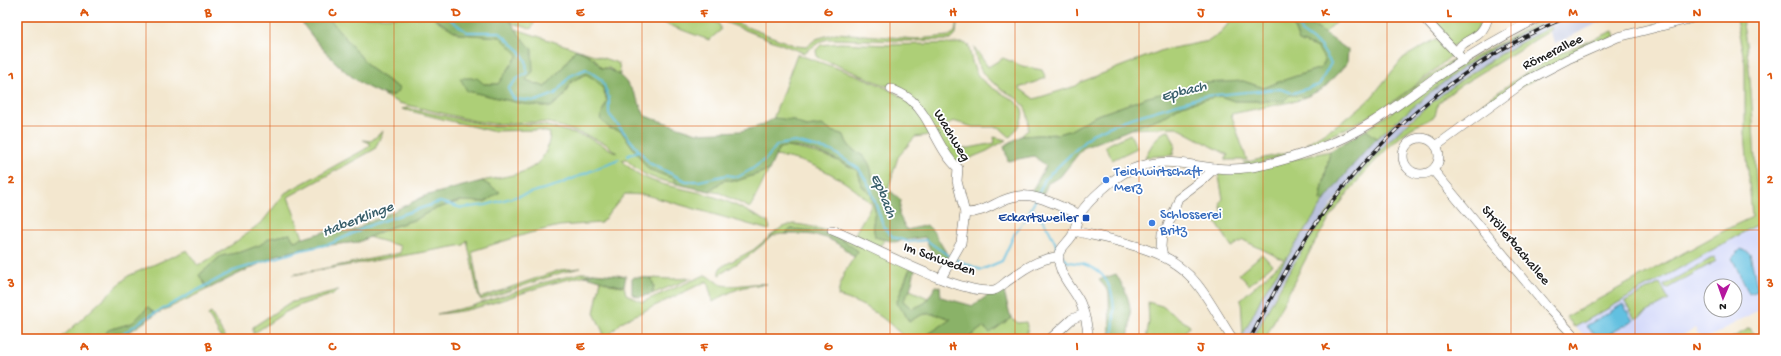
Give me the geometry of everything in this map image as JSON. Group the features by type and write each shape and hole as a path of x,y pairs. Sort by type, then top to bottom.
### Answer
{"street":[{"path":"1423,17 1464,61"},
{"path":"1457,53 1463,44 1483,32 1488,17"},
{"path":"1088,339 1088,330 1084,314 1079,302 1061,271 1059,257 1061,250 1074,231 1080,214 1119,177 1144,165 1169,161 1215,168 1248,168 1305,152 1345,138 1376,121 1464,61 1520,27 1540,17"},
{"name":"Römerallee","path":"1436,146 1524,82 1568,59 1618,37 1697,17"},
{"name":"Wachweg","path":"890,88 902,94 916,106 936,140 958,168 957,181 965,213 961,243 941,278"},
{"path":"1420,138 1427,138 1436,146 1439,157 1433,170 1424,174 1412,172 1404,164 1403,152 1409,142 1420,138"},
{"path":"1163,257 1161,247 1162,233 1170,221 1178,198 1215,168"},
{"name":"Ströllerbachallee","path":"1433,170 1547,307 1577,339"},
{"path":"965,213 984,211 1017,196 1029,196 1044,200 1080,214"},
{"name":"Im Schweden","path":"832,230 898,261 941,278 981,289 994,290 1033,265 1045,259 1059,257"},
{"path":"1074,231 1125,243 1163,257 1187,274 1197,284 1232,338"},
{"path":"1050,339 1072,319 1084,314"}],"shaded area":[{"path":"1554,17 1611,17 1555,44 1550,33 1552,27 1524,41 1467,75 1411,119 1336,199 1301,251 1278,289 1253,339 1241,339 1263,294 1321,205 1346,173 1377,138 1416,104 1458,71 1500,45"},
{"path":"1755,226 1764,276 1764,307 1706,339 1701,339 1695,328 1676,339 1589,339 1575,327"}],"green space":[{"path":"298,17 328,17 371,69 400,89 394,95 381,93 367,87 353,78 327,54"},
{"path":"328,17 432,17 459,34 500,37 519,55 498,84 484,84 467,91 524,104 551,107 563,97 572,81 586,74 598,82 603,88 607,102 602,111 609,128 621,131 648,169 674,179 676,184 649,176 638,170 626,159 622,160 631,169 652,181 727,201 768,222 770,228 769,230 646,195 625,194 601,223 559,226 530,233 472,251 480,298 560,270 581,268 563,272 481,300 478,295 467,240 464,245 292,275 400,253 400,246 368,237 417,219 432,210 460,201 485,202 499,192 482,181 517,174 527,170 536,165 543,157 548,147 550,133 536,130 491,131 402,109 407,108 492,126 533,124 548,126 587,137 617,153 606,144 550,123 530,122 494,124 399,103 383,95 394,95 400,89 371,69"},
{"path":"432,17 508,17 520,36 532,49 533,71 526,80 545,87 563,67 575,50 579,51 593,58 601,68 616,73 623,79 634,93 645,116 697,133 741,131 763,125 774,118 792,120 806,127 822,125 831,131 844,135 849,146 868,162 873,184 888,189 901,200 899,215 907,230 927,225 934,232 948,256 945,263 930,249 925,237 894,242 875,237 873,224 875,210 871,194 862,186 858,171 840,161 820,153 799,148 779,148 769,170 737,181 724,180 709,191 676,184 674,179 648,169 621,131 609,128 600,119 606,104 606,95 601,86 586,74 572,81 563,97 551,107 524,104 467,91 460,78 477,78 484,84 498,84 518,55 500,37 459,34"},
{"path":"508,17 537,17 531,29 512,23"},
{"path":"647,17 702,17 719,24 721,30 709,40"},
{"path":"712,17 721,17 796,46 806,47 816,39 836,33 916,39 949,36 955,32 957,23 956,34 950,40 906,41 829,39 821,41 804,53"},
{"path":"1234,17 1290,17 1299,41 1318,48 1326,61 1321,68 1264,88 1243,81 1148,97 1095,116 1071,130 1058,134 1021,136 1028,130 1028,115 1026,109 1023,104 1013,96 1000,89 999,86 984,75 979,66 974,47 988,67 1003,58 1022,66 1042,70 1046,78 1019,88 1034,99 1076,86 1081,82 1163,50 1209,41 1221,32"},
{"path":"1290,17 1310,17 1308,22 1348,50 1347,63 1324,88 1306,97 1290,95 1284,101 1234,101 1220,96 1182,105 1167,115 1083,148 1060,177 1048,183 1042,197 1030,194 1046,166 1034,156 1008,161 1004,146 1021,136 1058,134 1071,130 1095,116 1148,97 1203,83 1243,81 1264,88 1321,68 1325,61 1318,48 1299,41"},
{"path":"1310,17 1341,17 1324,34 1308,22"},
{"path":"1423,17 1479,17 1481,21 1476,33 1451,47"},
{"path":"1547,17 1554,17 1505,42 1458,71 1427,95 1377,138 1366,130 1453,69"},
{"path":"1742,18 1749,69 1760,223 1575,327 1566,317 1752,217 1745,133 1745,64 1736,19"},
{"path":"1552,26 1551,30 1458,87 1438,103 1435,116 1406,132 1371,165 1341,202 1315,242 1275,318 1266,339 1253,339 1281,287 1310,239 1341,196 1375,156 1412,119 1454,86 1500,55"},
{"path":"516,29 615,62 619,64 620,75 609,68 601,68 595,59 575,50 563,67 545,87 526,80 533,71"},
{"path":"1613,31 1615,36 1461,119 1521,76 1561,53"},
{"path":"1436,39 1454,53 1421,81 1384,107 1365,118 1326,137 1306,144 1346,119 1370,99 1403,58"},
{"path":"840,43 888,45 964,43 968,45 974,69 979,77 992,88 1017,103 1022,109 1023,116 1019,125 1010,137 999,127 973,127 953,121 944,128 958,150 995,143 994,137 1006,140 987,151 956,164 906,94 817,57 816,50 821,45"},
{"path":"797,54 876,83 905,99 920,114 930,135 915,137 898,157 888,189 873,184 868,162 849,146 844,135 831,131 822,125 806,127 792,120 773,119"},
{"path":"1455,58 1455,61 1398,103 1331,142 1256,164 1245,165 1243,163 1290,152 1328,140 1344,133 1376,115"},
{"path":"1290,95 1306,97 1300,100 1231,114 1247,160 1225,160 1228,155 1176,127 1129,129 1167,115 1182,105 1220,96 1234,101 1284,101"},
{"path":"1366,130 1377,138 1346,173 1325,200 1320,201 1330,151"},
{"path":"383,131 375,149 288,197 303,238 294,241 290,234 270,238 260,245 241,252 221,256 199,275 208,289 156,314 148,307 132,323 108,330 102,339 60,339 128,276 187,250 198,266 233,244 263,221 285,193 370,146 370,143 363,140 371,141"},
{"path":"1169,131 1175,144 1173,155 1145,157 1158,137"},
{"path":"1130,134 1137,148 1112,160 1105,146"},
{"path":"786,147 806,150 823,155 858,171 862,186 871,194 875,210 873,224 875,237 885,240 877,249 853,237 872,204 851,187 828,172 815,166 789,158 775,156 778,148"},
{"path":"1330,151 1320,200 1325,200 1263,294 1243,335 1241,299 1284,260 1243,240 1232,247 1215,221 1223,216 1220,202 1223,199 1218,171 1300,158"},
{"path":"769,170 750,208 720,193 709,191 724,180 737,181"},
{"path":"482,181 500,192 485,202 460,201 432,210 417,219 391,227 359,242 310,247 277,255 208,289 199,275 221,256 241,252 260,245 270,238 290,234 294,241 327,231 349,232 361,227 367,222 377,219 425,196"},
{"path":"794,224 809,226 839,235 868,247 910,268 896,304 904,312 909,322 925,314 935,314 952,319 921,339 906,339 883,318 858,303 838,296 843,277 858,251 829,233 791,229 785,234 778,234 771,237 750,255 719,275 721,267 753,250 782,227"},
{"path":"791,229 811,230 827,233 842,240 858,251 854,257 837,244 822,237 806,234 785,234"},
{"path":"1262,254 1272,265 1249,285 1239,274"},
{"path":"1714,257 1716,261 1666,289 1664,285"},
{"path":"910,268 915,270 910,290 903,301 912,309 925,303 936,286 940,287 941,297 973,306 991,293 1003,289 1011,318 990,333 983,327 967,339 921,339 951,319 940,315 925,314 909,322 904,312 896,304"},
{"path":"581,273 594,273 547,285 477,307 451,313 437,314 472,306 546,282"},
{"path":"594,273 626,276 624,286 584,276"},
{"path":"1116,274 1125,291 1130,305 1128,339 1110,339 1109,292 1099,280"},
{"path":"705,275 722,285 728,286 767,284 738,289 713,302 707,281 623,321 612,332 609,339 603,339 603,332 594,313 601,279 609,284 624,286 626,294 642,302"},
{"path":"634,277 651,278 654,286 652,294 639,297 632,294 632,279"},
{"path":"651,278 692,278 652,294 654,286"},
{"path":"1660,283 1669,300 1635,319 1625,302"},
{"path":"338,290 334,294 300,305 284,313 253,334 253,327 289,303"},
{"path":"910,290 928,298 925,303 912,309 903,301"},
{"path":"1148,302 1162,306 1190,326 1179,339 1146,339 1149,322"},
{"path":"148,307 156,314 119,339 102,339 108,330 132,323"},
{"path":"211,313 226,339 222,339 208,315"},
{"path":"1011,318 1018,323 1026,322 1027,331 1023,339 1017,339 1016,333 994,339 967,339 983,327 990,332"},
{"path":"1750,328 1756,339 1730,339"},
{"path":"1224,335 1242,336 1241,339 1222,339"}],"water":[{"path":"1741,249 1750,254 1758,291 1749,294 1743,278 1741,278 1732,258"},
{"path":"1623,304 1633,321 1600,339 1586,326"}],"waterway":[{"name":"Epbach","path":"447,17 467,32 499,32 520,51 526,61 527,73 517,79 508,89 514,99 536,101 555,94 570,76 586,69 602,80 609,98 609,114 649,163 686,181 699,181 727,175 738,177 767,158 777,145 795,142 832,151 859,169 870,187 884,228 893,237 909,242 926,240 949,256"},
{"name":"Epbach","path":"1038,195 1045,179 1092,134 1125,120 1204,96 1280,89 1293,93 1319,85 1331,63 1320,46 1301,32 1298,17"},
{"name":"Haberklinge","path":"627,156 638,151"},
{"name":"Haberklinge","path":"116,339 144,319 233,271 302,250 330,244 373,224 440,202 462,208 486,205 558,185 619,159"},
{"name":"Epbach","path":"955,259 981,270 1002,261 1015,233 1026,218 1036,199"},
{"path":"1031,208 1044,222 1058,249"},
{"path":"1063,256 1068,262 1086,265 1096,270 1104,277 1109,286 1114,307 1112,339"}],"railway":[{"path":"1250,339 1282,278 1309,233 1343,187 1370,156 1429,101 1461,76 1530,34 1567,17"}],"place":[{"name":"Teichwirtschaft Merz","path":"1106,180"},
{"name":"Eckartsweiler","path":"1086,218"},
{"name":"Schlosserei Britz","path":"1152,223"}]}
